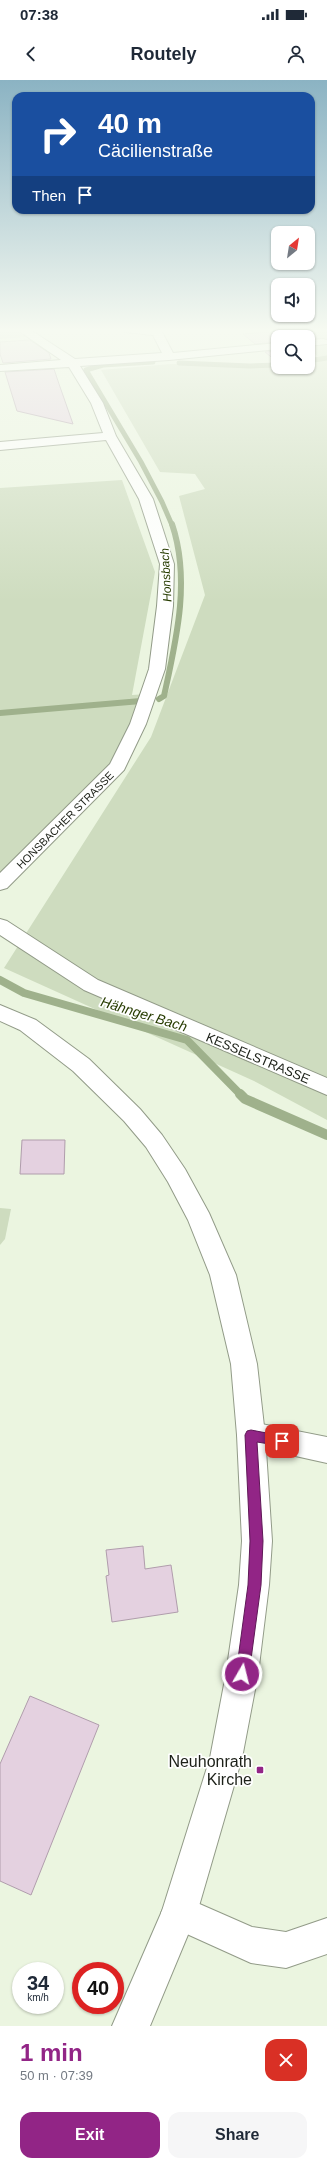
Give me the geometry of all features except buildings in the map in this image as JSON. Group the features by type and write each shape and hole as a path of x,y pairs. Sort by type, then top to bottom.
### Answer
{"street":[{"name":"HONSBACHER STRASSE","path":"0,884 118,766 138,724 157,669 165,606 167,564 146,499 110,436 104,420"},
{"path":"0,446 110,436"},
{"name":"KESSELSTRASSE","path":"0,926 91,985 327,1087"},
{"path":"0,1012 28,1025 81,1065 132,1115 154,1141 177,1176 200,1220 226,1285 244,1364 251,1435 257,1541 254,1585 242,1674 226,1758 180,1913 131,2026"},
{"path":"251,1435 327,1450"},
{"path":"180,1913 251,1945 286,1950 327,1936"}],"green space":[{"path":"130,420 327,420 327,1120 254,1081 4,968 151,737 205,595 179,496 205,489 195,474 160,472"},
{"path":"122,480 155,572 132,695 148,694 111,764 0,875 0,488"},
{"path":"0,1208 11,1209 5,1239 0,1245"}],"waterway":[{"name":"Honsbach","path":"116,420 141,462 172,525"},
{"name":"Honsbach","path":"159,699 164,696 180,610 181,589 178,545 172,524"},
{"name":"Honsbach","path":"0,713 141,701"},
{"name":"Hähnger Bach","path":"0,980 24,993 187,1040 241,1095"},
{"name":"Hähnger Bach","path":"241,1095 245,1099 327,1135"}],"place":[{"name":"Neuhonrath Kirche","path":"260,1770"}],"route":[{"path":"242,1674 254,1585 257,1541 251,1435 282,1441"}]}
